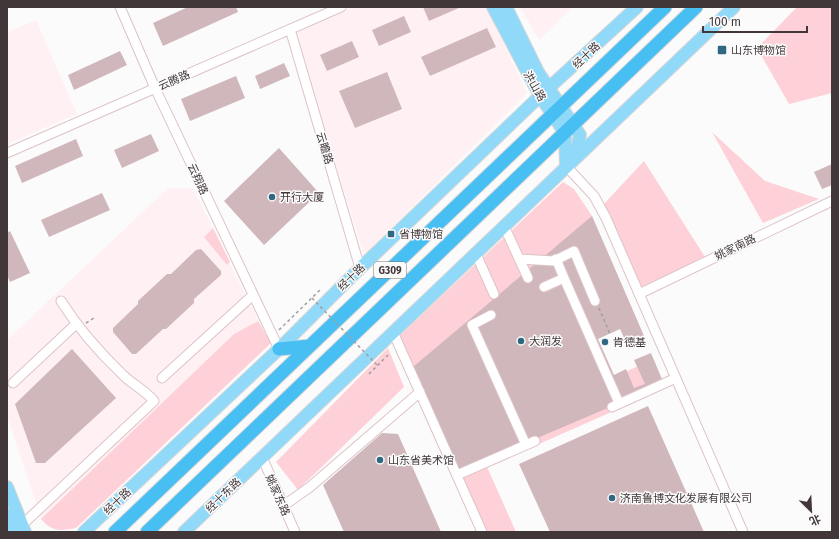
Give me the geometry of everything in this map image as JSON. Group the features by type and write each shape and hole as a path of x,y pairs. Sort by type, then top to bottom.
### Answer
{"highway":[{"name":"经十路","path":"115,532 665,7"},
{"name":"G309","path":"147,532 696,7"},
{"path":"279,349 310,346"}],"main road":[{"name":"洪山路","path":"493,7 569,129"},
{"name":"洪山路","path":"506,7 538,72 545,92"},
{"name":"经十路","path":"84,532 279,349 360,268 545,92 637,7"},
{"path":"262,458 734,7"},
{"path":"569,129 571,162"},
{"name":"经十东路","path":"184,532 262,458"},
{"path":"7,487 22,530"},
{"path":"7,515 22,530"}],"street":[{"name":"云翔路","path":"120,7 155,88 279,349"},
{"name":"云腾路","path":"7,153 341,7"},
{"name":"云瞻路","path":"290,29 360,268"},
{"path":"571,162 594,196 639,294 743,532"},
{"name":"姚家南路","path":"639,294 832,200"},
{"path":"504,226 528,278"},
{"path":"519,258 556,259 574,251 595,301"},
{"path":"476,254 494,294"},
{"path":"556,259 616,405 676,378"},
{"path":"544,287 564,278"},
{"path":"162,378 253,295"},
{"path":"22,530 154,401 146,392 124,376 76,324 61,302"},
{"path":"457,475 531,443 472,324 491,315"},
{"path":"13,382 76,324"},
{"path":"393,332 482,532"},
{"path":"283,506 310,487 420,392"},
{"name":"姚家东路","path":"262,458 295,532"}],"path":[{"path":"273,337 322,288"},
{"path":"312,298 377,365"},
{"path":"595,301 610,334"},
{"path":"369,374 389,354"}],"shaded area":[{"path":"351,7 487,7 527,93 364,255 294,31"},
{"path":"520,7 573,7 539,40"},
{"path":"797,7 832,7 832,93 789,104 757,48"},
{"path":"36,20 77,114 7,144 7,32"},
{"path":"712,132 765,181 819,199 763,223"},
{"path":"644,161 705,257 641,287 603,205"},
{"name":"大润发","path":"563,182 574,189 592,216 644,336 627,344 606,297 577,309 608,380 649,361 661,390 487,467 516,532 487,532 399,336"},
{"path":"168,188 193,188 258,321 234,334 41,519 7,416 7,340"},
{"path":"213,228 230,262 227,265 204,237"},
{"path":"258,321 271,343 76,528 57,530 49,526 41,519 234,334"},
{"path":"388,348 404,387 298,490 276,462"}],"building":[{"path":"188,7 236,7 238,12 163,46 153,23"},
{"path":"423,7 461,7 429,21"},
{"path":"404,16 411,32 379,46 372,30"},
{"path":"487,28 496,47 430,76 421,57"},
{"path":"352,41 359,57 327,71 320,55"},
{"path":"120,51 127,65 74,90 68,75"},
{"path":"284,63 290,76 260,89 255,76"},
{"path":"387,72 402,109 355,128 339,91"},
{"path":"236,76 245,98 190,121 181,99"},
{"path":"151,134 159,151 122,168 114,150"},
{"path":"76,139 83,156 22,183 15,166"},
{"name":"开行大厦","path":"279,148 319,193 264,245 224,201"},
{"path":"832,164 832,185 822,189 814,172"},
{"path":"102,193 110,210 49,237 41,220"},
{"name":"大润发","path":"592,216 644,336 627,344 620,329 598,339 614,375 626,369 634,388 645,384 634,360 651,353 664,384 460,471 413,367"},
{"path":"10,231 30,273 10,282 7,275 7,233"},
{"path":"201,249 221,271 221,275 194,299 194,303 166,329 163,329 136,354 132,354 113,332 113,328 138,304 138,301 167,274 171,274 196,250"},
{"path":"72,349 116,398 45,463 36,463 15,404"},
{"path":"648,406 704,532 550,532 519,464"},
{"name":"山东省美术馆","path":"382,433 398,434 441,532 344,532 323,485"}],"place":[{"name":"山东博物馆","path":"722,50"},
{"name":"开行大厦","path":"272,197"},
{"name":"省博物馆","path":"391,234"},
{"name":"大润发","path":"521,341"},
{"name":"肯德基","path":"605,342"},
{"name":"山东省美术馆","path":"380,460"},
{"name":"济南鲁博文化发展有限公司","path":"612,498"}]}
